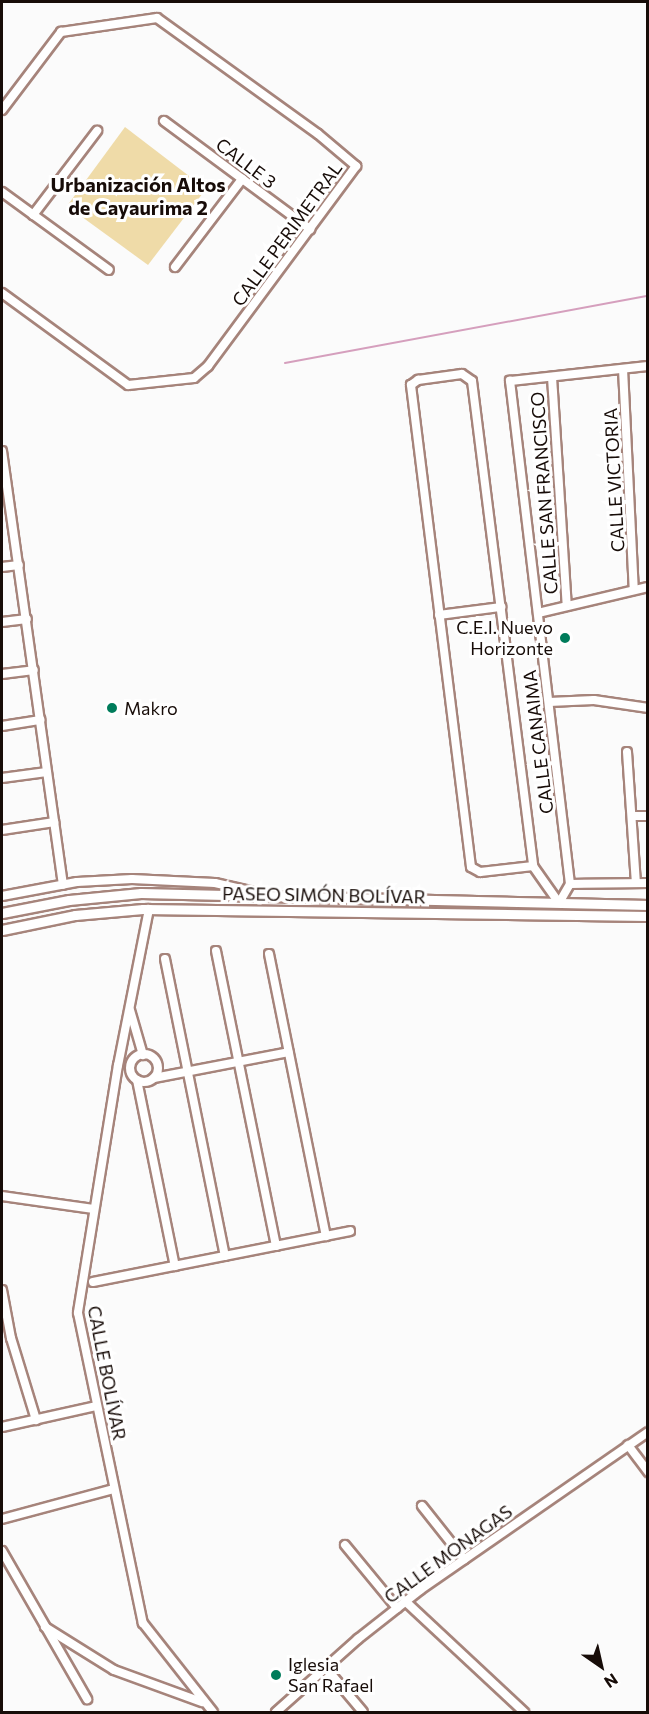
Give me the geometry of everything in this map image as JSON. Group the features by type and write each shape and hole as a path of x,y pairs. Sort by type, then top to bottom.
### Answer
{"main road":[{"name":"PASEO SIMÓN BOLÍVAR","path":"2,913 92,897 151,893 648,905"},
{"path":"149,909 151,893"},
{"path":"559,903 559,915"},
{"name":"PASEO SIMÓN BOLÍVAR","path":"2,930 75,915 149,909 648,916"}],"street":[{"name":"CALLE PERIMETRAL","path":"2,110 61,32 161,20 355,164 354,170 208,366 190,379 128,385 2,293"},
{"name":"CALLE 3","path":"164,121 310,229"},
{"path":"33,215 97,131"},
{"path":"175,267 242,179"},
{"path":"2,192 109,270"},
{"path":"552,377 648,366"},
{"name":"CALLE VICTORIA","path":"623,369 634,590"},
{"path":"533,866 480,873 472,869 411,389 415,381 465,374 472,381 533,866 559,903 570,884 648,883"},
{"name":"CALLE CANAIMA","path":"552,377 510,381 570,884"},
{"name":"CALLE SAN FRANCISCO","path":"552,377 567,606"},
{"path":"2,452 12,508 63,885"},
{"path":"2,510 12,508"},
{"path":"2,567 19,565"},
{"path":"538,613 648,587"},
{"path":"439,615 501,607"},
{"path":"2,622 27,619"},
{"path":"2,674 34,670"},
{"path":"549,702 594,700 648,708"},
{"path":"2,726 40,720"},
{"path":"627,752 636,883"},
{"path":"2,778 47,772"},
{"path":"632,816 648,816"},
{"path":"2,830 54,822"},
{"name":"PASEO SIMÓN BOLÍVAR","path":"2,896 63,885 189,880 242,887 265,895"},
{"name":"CALLE BOLÍVAR","path":"149,909 77,1302 96,1406 143,1623 213,1713"},
{"path":"216,951 276,1246"},
{"path":"270,954 326,1236"},
{"path":"165,959 225,1256"},
{"path":"130,1010 143,1054 156,1061 154,1078"},
{"path":"137,1080 289,1052"},
{"path":"143,1054 131,1064 137,1080 175,1266"},
{"path":"2,1196 93,1209"},
{"path":"93,1282 350,1231"},
{"path":"2,1290 17,1360 36,1420"},
{"path":"2,1427 96,1406"},
{"name":"CALLE MONAGAS","path":"276,1713 397,1608 648,1432"},
{"path":"628,1446 648,1472"},
{"path":"2,1519 114,1489"},
{"path":"422,1506 464,1559"},
{"path":"345,1545 397,1608"},
{"path":"2,1551 87,1699"},
{"path":"405,1602 524,1713"},
{"path":"45,1627 114,1670 206,1703"},
{"path":"326,1668 363,1713"}],"shaded area":[{"path":"125,127 206,189 148,265 67,206"}],"waterway":[{"path":"285,363 648,296"}],"place":[{"name":"C.E.I. Nuevo Horizonte","path":"565,638"},
{"name":"Makro","path":"112,708"},
{"name":"Iglesia San Rafael","path":"276,1675"}],"district":[{"name":"Urbanización Altos de Cayaurima 2","path":"138,196"}]}
